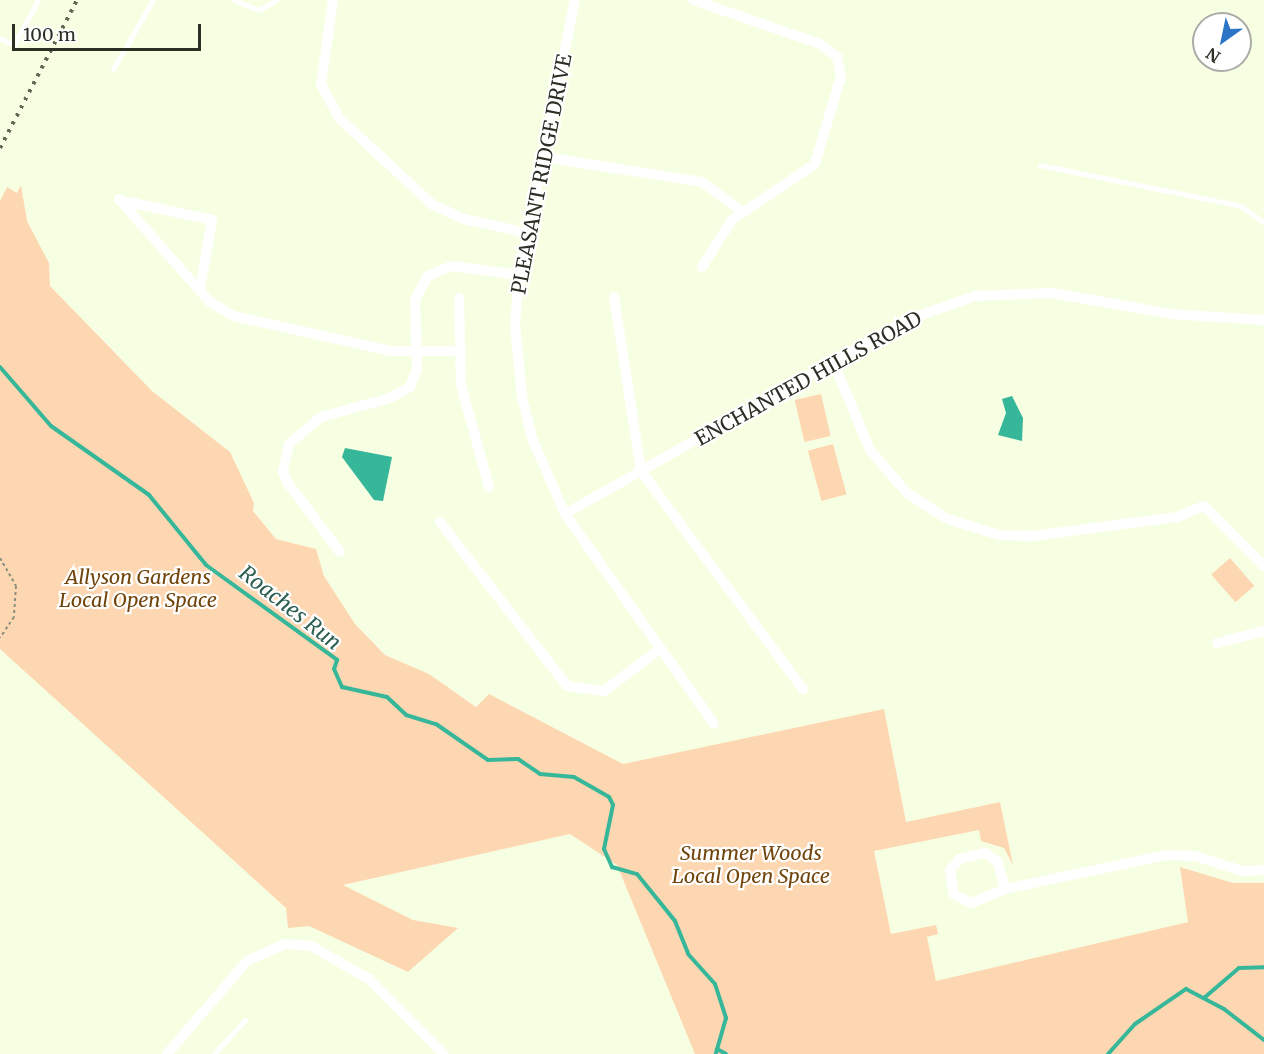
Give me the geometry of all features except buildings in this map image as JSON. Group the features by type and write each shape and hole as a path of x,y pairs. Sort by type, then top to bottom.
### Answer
{"street":[{"path":"333,0 321,84 339,118 433,205 464,219 527,233"},
{"name":"PLEASANT RIDGE DRIVE","path":"575,0 519,275 515,324 522,397 548,483 565,514 714,724"},
{"path":"693,0 818,43 840,66 834,106 815,164 742,212 702,267"},
{"path":"543,157 702,182 742,212"},
{"path":"200,289 212,220 118,200 219,310 249,321 418,354 458,351"},
{"path":"340,552 287,482 283,471 290,444 321,417 403,393 414,378 418,354 415,299 429,276 452,266 519,275"},
{"name":"ENCHANTED HILLS ROAD","path":"565,514 938,307 1005,292 1264,321"},
{"path":"614,297 641,471 803,689"},
{"path":"459,298 458,351 468,422 489,487"},
{"path":"834,364 870,450 907,493 947,519 1000,535 1033,536 1177,518 1204,506 1264,566"},
{"path":"441,522 567,686 604,690 660,649"},
{"path":"1217,643 1264,631"},
{"path":"1005,889 998,862 985,853 960,859 950,870 952,890 965,902 1005,889 1181,854 1243,871 1264,870"},
{"path":"167,1054 247,961 285,944 311,946 369,979 444,1054"}],"lane":[{"path":"0,38 14,45 38,0"},
{"path":"113,69 153,0"},
{"path":"234,0 259,10 276,0"},
{"path":"1040,165 1241,206 1264,223"},
{"path":"214,1054 245,1020"}],"path":[{"path":"0,558 16,586 14,617 0,638"}],"green space":[{"path":"21,185 27,221 49,263 50,286 152,391 230,452 254,503 253,511 276,539 316,549 324,576 355,624 385,655 429,674 476,707 489,694 623,764 884,709 906,822 1000,802 1013,865 1004,848 981,841 979,830 874,851 891,934 936,925 938,934 927,937 936,981 1188,922 1180,867 1233,883 1264,883 1264,1054 695,1054 617,865 570,834 343,885 413,920 458,928 408,972 309,926 288,928 286,908 0,649 0,201 7,187 17,193"},
{"path":"821,394 831,436 804,442 795,400"},
{"path":"833,444 846,494 821,501 808,451"},
{"path":"1230,558 1254,586 1235,602 1211,574"}],"water":[{"path":"1012,396 1023,418 1022,441 998,435 1006,413 1002,399"},
{"path":"345,448 392,457 383,501 374,500 342,457"}],"waterway":[{"name":"Roaches Run","path":"0,367 51,426 149,495 206,565 337,660 334,669 342,687 387,697 406,715 436,724 488,760 518,759 540,774 574,777 609,797 613,805 604,849 612,867 637,874 675,921 688,954 715,984 726,1018 716,1054"},
{"path":"1204,998 1239,968 1264,967"},
{"path":"1108,1054 1135,1024 1186,989 1224,1009 1264,1040"},
{"path":"717,1049 726,1054"}],"railway":[{"path":"0,148 77,0"}],"park label":[{"name":"Allyson Gardens Local Open Space","path":"138,588"},
{"name":"Summer Woods Local Open Space","path":"751,864"}]}
